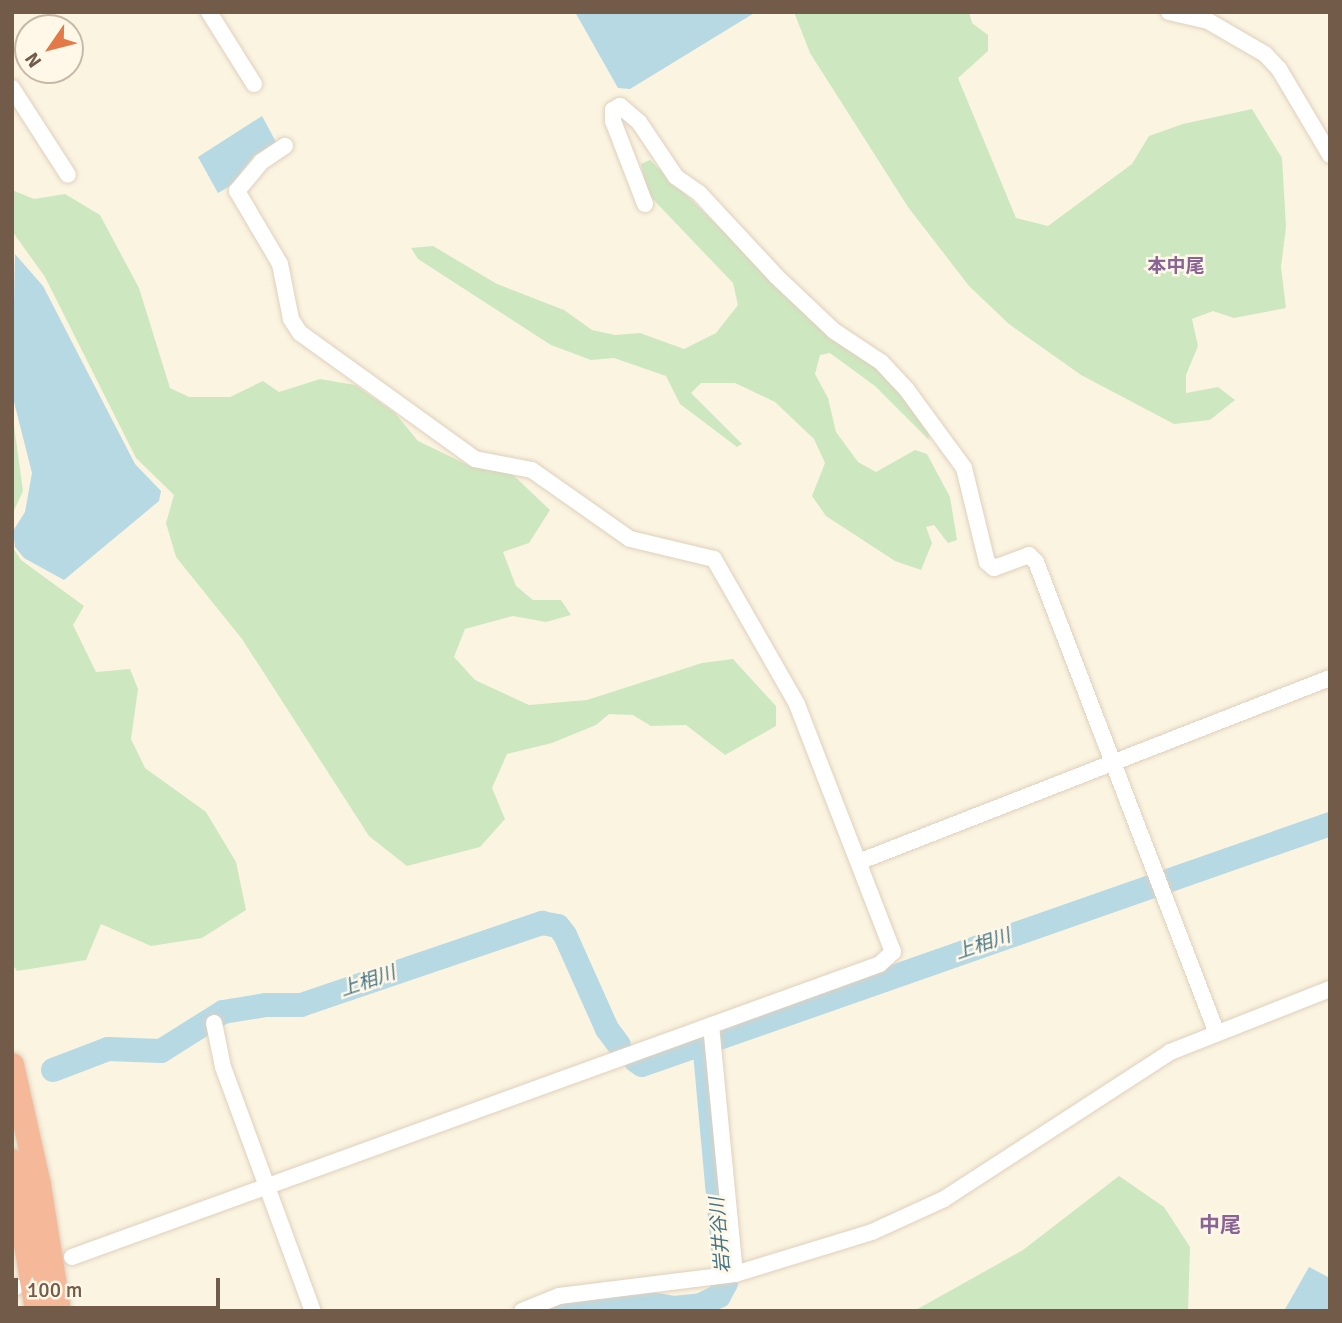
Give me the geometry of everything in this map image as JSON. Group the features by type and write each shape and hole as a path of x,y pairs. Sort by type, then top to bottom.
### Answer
{"highway":[{"path":"12,1065 39,1185 58,1311"},
{"path":"12,1160 37,1311"}],"street":[{"path":"209,12 254,85"},
{"path":"1169,12 1208,21 1265,54 1279,69 1330,155"},
{"path":"12,89 68,175"},
{"path":"645,204 612,121 613,110 620,106 639,122 677,177 699,193 834,331 881,362 950,445 976,506 987,562 994,568 1029,555 1036,562 1216,1031"},
{"path":"72,1257 267,1186 713,1035 888,959 893,952 892,939 797,704 714,559 630,539 532,470 475,459 300,333 291,319 279,264 237,191 261,162 285,146"},
{"path":"861,861 1330,678"},
{"path":"523,1311 559,1296 729,1275 872,1231 944,1199 1131,1074 1216,1031 1330,989"},
{"path":"214,1023 223,1067 313,1311"},
{"path":"713,1035 729,1275"}],"green space":[{"path":"794,12 969,12 972,23 988,35 988,51 958,78 1016,218 1048,226 1132,164 1149,136 1183,124 1252,109 1282,158 1286,227 1281,267 1286,308 1234,318 1213,311 1192,319 1198,346 1186,375 1186,393 1218,387 1235,400 1210,420 1174,424 1081,375 1009,324 969,286 908,207 810,53"},
{"path":"650,160 815,320 885,374 928,428 929,440 875,386 830,353 820,355 815,374 828,398 836,432 858,462 876,472 915,450 927,454 950,497 957,540 948,543 934,525 926,527 932,543 921,570 895,561 826,516 812,496 825,463 814,439 775,402 735,383 701,383 691,393 742,444 737,447 680,404 666,376 614,358 591,360 551,345 418,259 411,248 433,246 497,284 564,310 592,330 615,335 640,333 684,349 716,333 738,305 733,283 648,194 641,164"},
{"path":"12,190 34,199 65,194 100,215 139,288 170,388 189,397 230,397 263,381 279,392 320,379 355,385 395,413 418,441 470,466 511,473 550,510 529,543 503,552 516,586 533,600 561,600 571,615 546,622 513,616 465,629 454,657 475,680 529,705 587,700 702,663 733,659 776,706 776,726 725,755 686,725 651,726 633,715 609,714 596,725 552,743 507,754 492,788 505,819 480,847 407,866 369,836 242,639 176,557 166,523 174,495 136,458 45,277 12,231"},
{"path":"12,411 23,491 12,515"},
{"path":"12,546 21,560 84,606 73,625 96,672 130,669 138,689 131,739 145,768 206,812 236,862 246,910 202,938 151,946 101,924 86,960 17,971 12,964"},
{"path":"1119,1176 1164,1207 1190,1247 1188,1311 914,1311 1023,1250"}],"water":[{"path":"575,12 756,12 630,89 618,88"},
{"path":"262,116 276,142 254,156 230,186 218,193 198,157"},
{"path":"15,254 43,286 135,464 161,491 159,501 64,580 24,558 15,547 13,531 25,512 32,473 12,394"},
{"path":"1309,1267 1330,1278 1330,1311 1284,1311"}],"waterway":[{"name":"上相川","path":"636,1061 642,1065 1330,824"},
{"name":"上相川","path":"53,1070 108,1049 161,1051 223,1012 266,1005 301,1005 542,923 558,926 565,935 607,1029 619,1045"},
{"name":"岩井谷川","path":"552,1311 614,1297 674,1308 701,1305 719,1296 726,1283 704,1043"}],"district":[{"name":"本中尾","path":"1176,267"},
{"name":"中尾","path":"1220,1225"}]}
